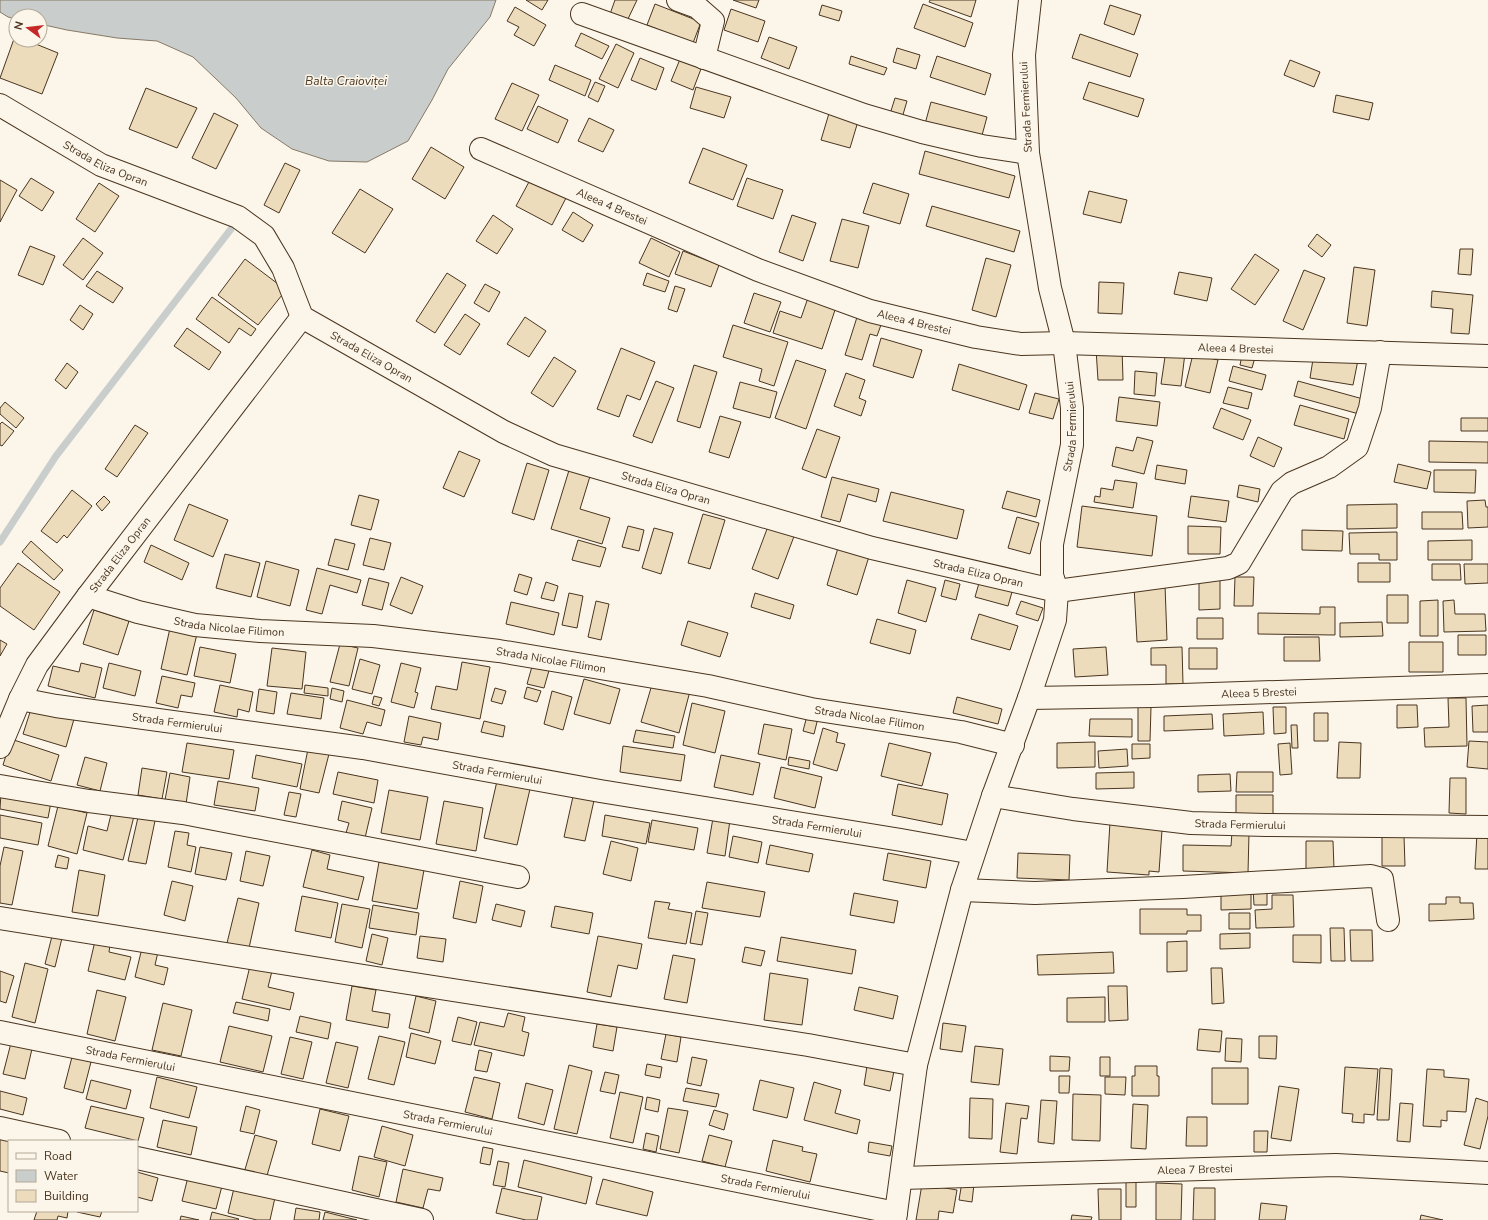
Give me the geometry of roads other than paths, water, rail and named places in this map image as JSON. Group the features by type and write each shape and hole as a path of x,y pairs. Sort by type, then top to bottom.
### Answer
{"street":[{"path":"678,0 697,7 712,21 704,58"},
{"name":"Strada Fermierului","path":"0,1032 896,1217 916,1065 962,890 973,853 1013,745 1054,620 1057,591 1052,575 1052,544 1072,445 1072,408 1064,343 1050,288 1028,153 1024,54 1030,0"},
{"path":"582,14 864,115 915,130 982,146 1028,153"},
{"name":"Strada Eliza Opran","path":"0,105 101,165 238,217 264,236 283,268 302,317 504,432 554,454 872,548 1057,591"},
{"name":"Aleea 4 Brestei","path":"481,149 758,270 870,311 976,337 1021,344 1064,343 1488,356"},
{"name":"Strada Eliza Opran","path":"0,746 20,699 38,665 88,596 302,317"},
{"path":"1057,591 1228,568 1239,563 1282,491 1292,483 1329,468 1356,447 1370,408 1380,352"},
{"name":"Strada Nicolae Filimon","path":"88,596 138,612 195,625 260,631 372,636 499,651 708,686 811,709 961,732 1013,745"},
{"name":"Aleea 5 Brestei","path":"1029,698 1152,696 1488,685"},
{"name":"Strada Fermierului","path":"20,699 56,706 363,748 600,791 893,838 973,853"},
{"path":"0,786 89,801 183,813 518,877"},
{"name":"Strada Fermierului","path":"993,796 1073,809 1191,823 1488,827"},
{"path":"962,890 1035,893 1183,887 1372,876 1382,879 1388,920"},
{"path":"0,918 808,1045 916,1065"},
{"path":"0,1128 54,1140"},
{"path":"138,1158 422,1220"},
{"name":"Aleea 7 Brestei","path":"902,1178 1336,1164 1488,1173"}],"water":[{"name":"Balta Craioviței","path":"0,0 496,0 490,17 448,69 408,141 367,162 329,161 292,149 261,128 236,98 193,57 157,41 117,38 48,26 48,8 8,8 8,17 0,12"}],"waterway":[{"path":"0,542 56,456 231,229"}]}
